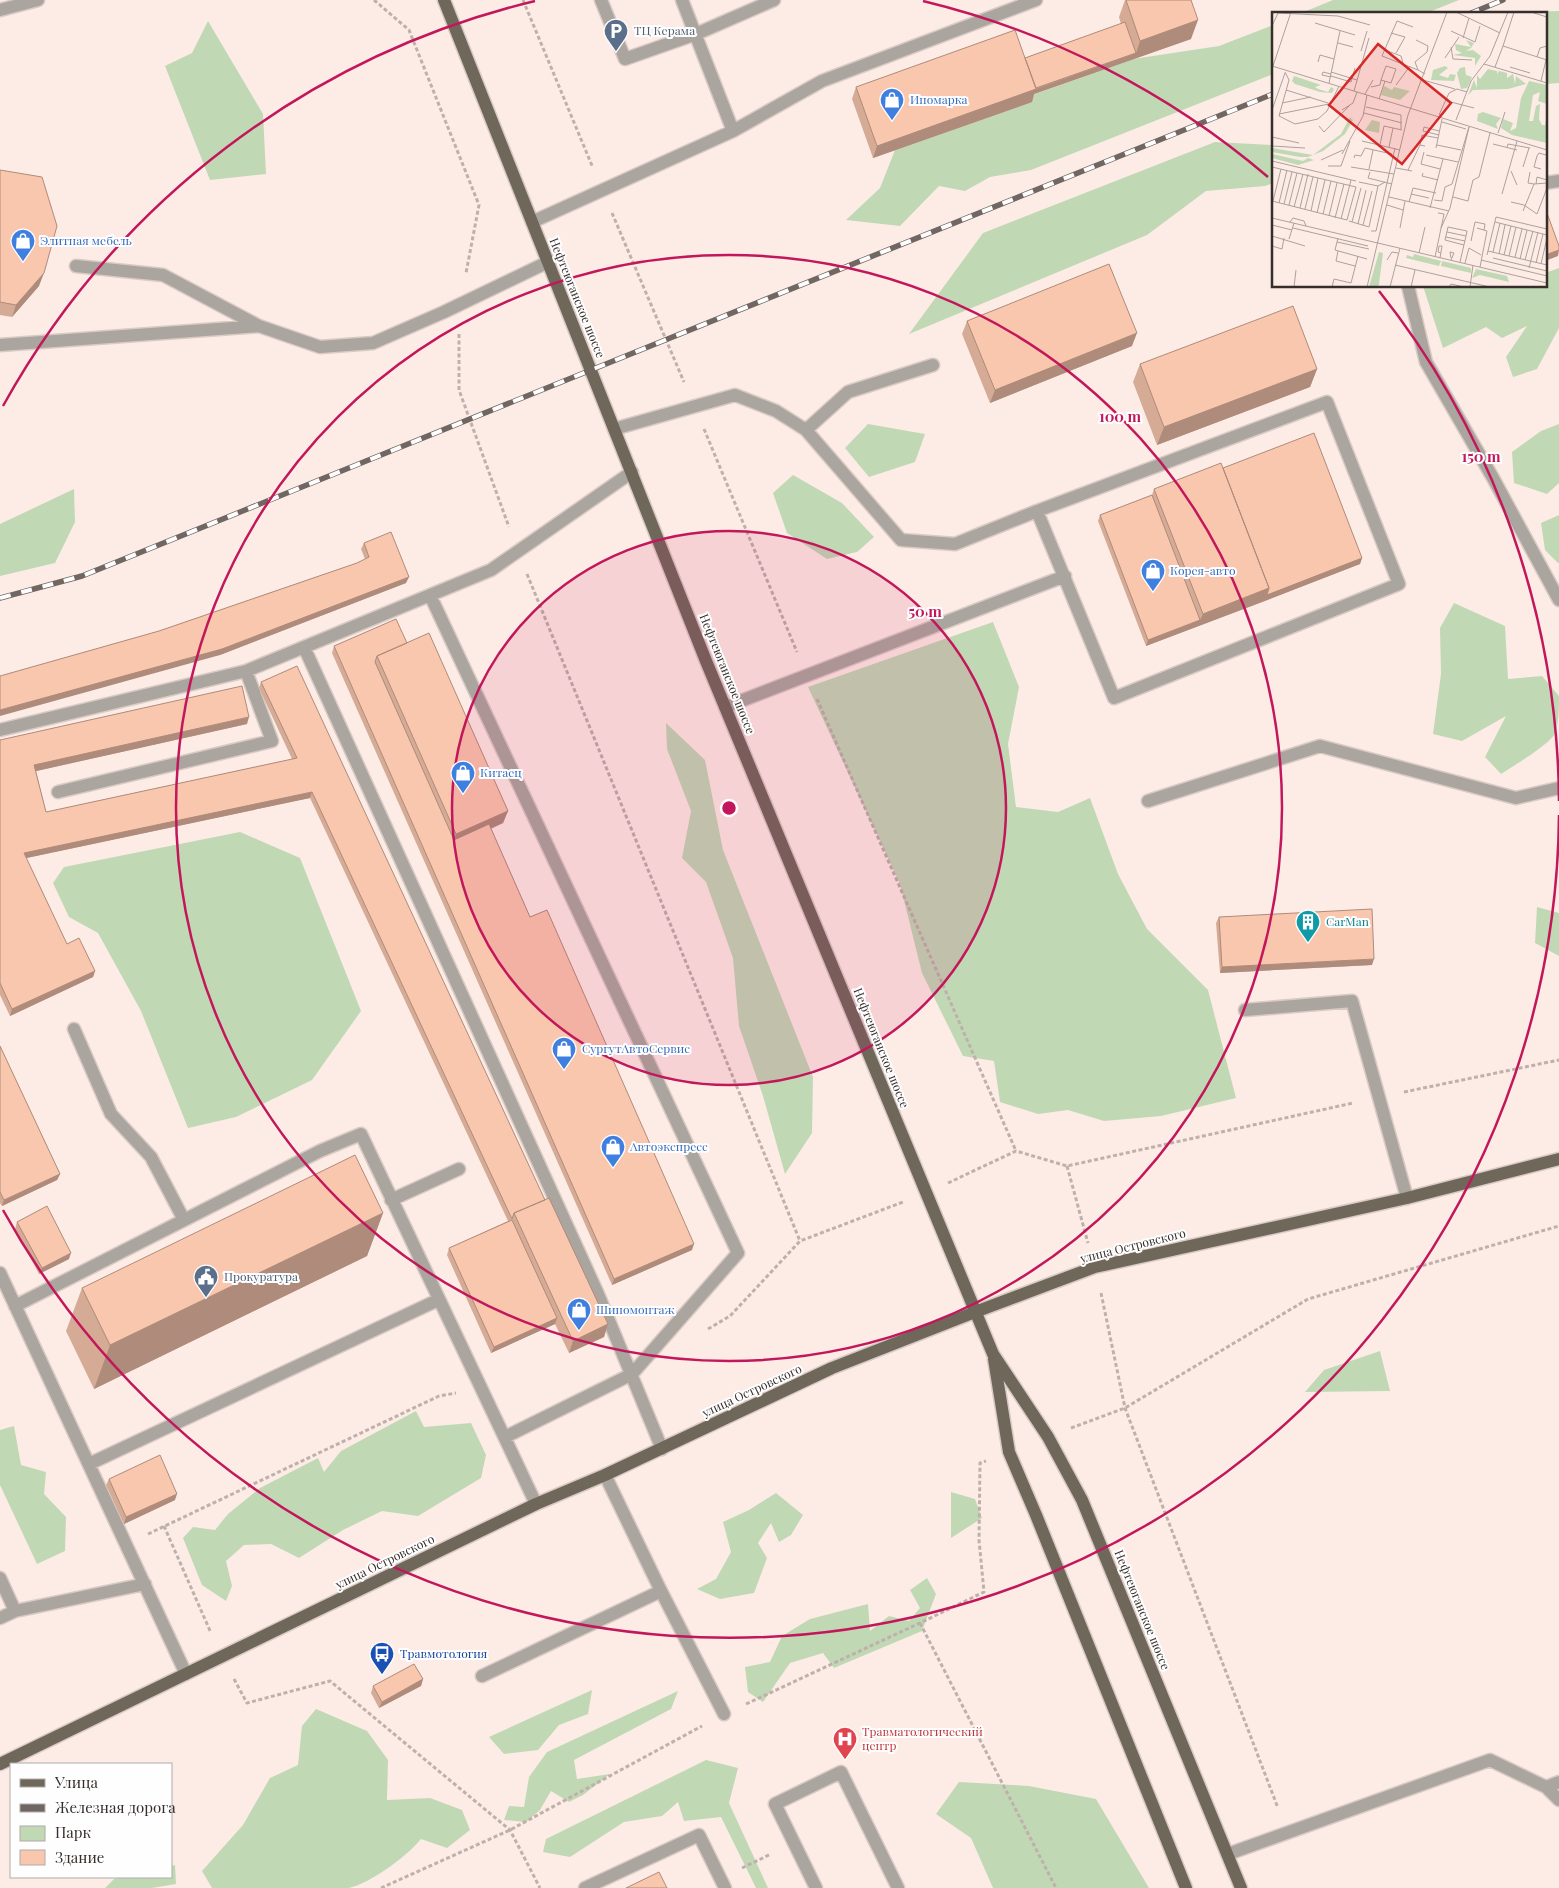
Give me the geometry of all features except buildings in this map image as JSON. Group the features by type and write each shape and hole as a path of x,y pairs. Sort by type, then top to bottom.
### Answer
{"main road":[{"name":"Нефтеюганское шоссе","path":"444,0 725,707 975,1312 993,1354 1048,1437 1082,1500 1241,1888"},
{"name":"улица Островского","path":"0,1764 536,1504 662,1449 832,1368 975,1312 1095,1267 1407,1198 1559,1159"},
{"name":"Нефтеюганское шоссе","path":"993,1354 1009,1452 1186,1888"}],"lane":[{"path":"0,10 21,1 38,0"},
{"path":"600,0 625,59 696,34 774,0"},
{"path":"682,0 733,131"},
{"path":"532,222 733,131 822,82 1036,0"},
{"path":"1546,183 1559,181"},
{"path":"76,266 163,275 258,326 320,347 373,343 460,305 548,262"},
{"path":"1408,288 1426,362 1559,600"},
{"path":"0,344 258,326"},
{"path":"806,430 848,392 933,365"},
{"path":"614,429 735,395 776,411 806,430 901,540 954,544 1037,511 1327,402 1399,584 1114,698 1037,511"},
{"path":"0,730 246,671 491,570 632,472"},
{"path":"725,707 1065,576"},
{"path":"430,595 738,1253 632,1374 505,1437"},
{"path":"304,647 594,1285 662,1449"},
{"path":"58,792 272,741 246,671"},
{"path":"1148,801 1320,746 1516,798 1559,788"},
{"path":"1245,1010 1352,1001 1407,1198"},
{"path":"74,1029 111,1114 151,1157 184,1220"},
{"path":"15,1306 320,1151 361,1134 536,1504"},
{"path":"391,1200 459,1169"},
{"path":"0,1273 186,1674"},
{"path":"89,1464 438,1300"},
{"path":"605,1475 660,1591 724,1714"},
{"path":"0,1578 15,1611"},
{"path":"0,1618 15,1611 145,1584"},
{"path":"482,1676 660,1591"},
{"path":"1228,1854 1490,1760 1546,1787 1559,1800"},
{"path":"816,1888 775,1804 841,1772 898,1888"},
{"path":"1546,1787 1559,1782"},
{"path":"585,1888 698,1835 723,1883"}],"path":[{"path":"374,0 409,30 479,204 460,305 460,390 518,551 800,1241"},
{"path":"523,0 807,676 1016,1151"},
{"path":"706,1330 730,1316 800,1241 926,1193 1016,1151 1066,1166 1379,1097 1559,1060"},
{"path":"1066,1166 1095,1267 1125,1408 1287,1832"},
{"path":"126,1544 439,1396 481,1389"},
{"path":"164,1526 222,1656 247,1704 330,1681 510,1830 540,1888"},
{"path":"920,1623 1056,1888"},
{"path":"381,1888 510,1830"},
{"path":"723,1883 794,1843"}],"green space":[{"path":"1333,0 1459,0 1429,12 1304,12"},
{"path":"1559,11 1559,83 1546,84 1546,12 1527,12"},
{"path":"208,21 263,114 266,174 210,180 165,66 192,53"},
{"path":"1272,25 1272,74 1031,170 990,177 965,191 939,186 900,226 846,220 880,188 895,150 1031,102 1029,96 1133,59 1219,46"},
{"path":"1215,142 1272,145 1272,183 1265,186 1206,191 1147,235 909,334 983,233"},
{"path":"1559,268 1559,328 1537,369 1513,377 1506,357 1527,326 1502,338 1486,327 1443,348 1424,288 1546,288 1546,273"},
{"path":"868,424 925,434 915,462 869,477 845,448"},
{"path":"1559,424 1559,483 1547,494 1514,483 1512,452 1541,431"},
{"path":"793,475 842,503 874,537 857,552 827,559 787,533 773,493"},
{"path":"74,489 75,522 55,563 0,576 0,524"},
{"path":"1559,515 1558,563 1545,550 1541,523"},
{"path":"1454,603 1505,626 1508,679 1542,676 1559,696 1558,721 1554,735 1537,750 1501,774 1485,757 1506,716 1462,741 1433,734 1441,674 1440,628"},
{"path":"993,622 1019,687 1008,744 1016,807 1058,812 1090,798 1118,874 1147,929 1208,990 1236,1098 1161,1116 1104,1121 1068,1110 1038,1114 1000,1102 994,1061 963,1056 922,973 900,884 808,687"},
{"path":"666,723 705,760 723,850 813,1077 812,1133 785,1174 763,1096 739,1026 733,958 706,882 682,858 691,811 667,749"},
{"path":"240,832 300,858 361,1011 312,1080 236,1117 188,1128 141,1011 98,933 69,917 53,883 64,867"},
{"path":"1537,907 1559,913 1559,956 1535,943"},
{"path":"1380,1351 1390,1391 1305,1392 1324,1370"},
{"path":"416,1411 424,1427 471,1423 486,1455 481,1478 418,1516 382,1511 343,1530 299,1558 271,1544 244,1545 226,1561 232,1586 226,1601 202,1585 183,1538 193,1527 215,1530 228,1514 260,1488 318,1458 324,1472 341,1451"},
{"path":"14,1426 21,1465 46,1472 44,1494 66,1517 65,1551 37,1564 0,1485 0,1430"},
{"path":"951,1492 975,1499 982,1518 951,1538"},
{"path":"776,1493 803,1515 791,1535 779,1542 771,1523 758,1543 767,1558 754,1593 720,1599 697,1589 716,1579 731,1552 723,1522 749,1510"},
{"path":"927,1578 936,1594 922,1631 834,1668 823,1653 790,1663 763,1702 748,1692 745,1667 770,1662 782,1636 810,1619 868,1604 870,1631 889,1616 909,1621 920,1608 910,1590"},
{"path":"592,1690 588,1714 559,1725 538,1750 504,1754 489,1737"},
{"path":"678,1691 671,1709 574,1760 577,1779 610,1774 583,1795 569,1802 551,1791 540,1810 526,1822 504,1820 509,1806 524,1807 529,1777 547,1752"},
{"path":"316,1709 367,1731 388,1760 387,1800 430,1798 462,1810 470,1830 447,1848 421,1839 407,1853 378,1875 349,1888 212,1888 202,1871 243,1825 270,1778 298,1765 302,1726"},
{"path":"706,1760 738,1768 729,1803 768,1888 756,1888 721,1817 684,1821 678,1802 662,1816 624,1822 570,1857 543,1852 546,1839"},
{"path":"959,1782 1029,1786 1096,1799 1149,1888 993,1888 971,1838 936,1814"},
{"path":"175,1865 176,1884 152,1888 105,1888 114,1879 118,1878 172,1878 172,1866"}],"railway":[{"path":"1474,12 1503,0"},
{"path":"0,598 82,576 1272,94"}],"place":[{"name":"ТЦ Керама","path":"616,52"},
{"name":"Иномарка","path":"892,121"},
{"name":"Элитная мебель","path":"23,262"},
{"name":"Корея-авто","path":"1153,592"},
{"name":"Китаец","path":"463,794"},
{"name":"CarMan","path":"1308,943"},
{"name":"СургутАвтоСервис","path":"564,1070"},
{"name":"Автоэкспресс","path":"613,1168"},
{"name":"Прокуратура","path":"206,1298"},
{"name":"Шиномонтаж","path":"579,1331"},
{"name":"Травмотология","path":"382,1675"},
{"name":"Травматологический центр","path":"845,1760"}]}
